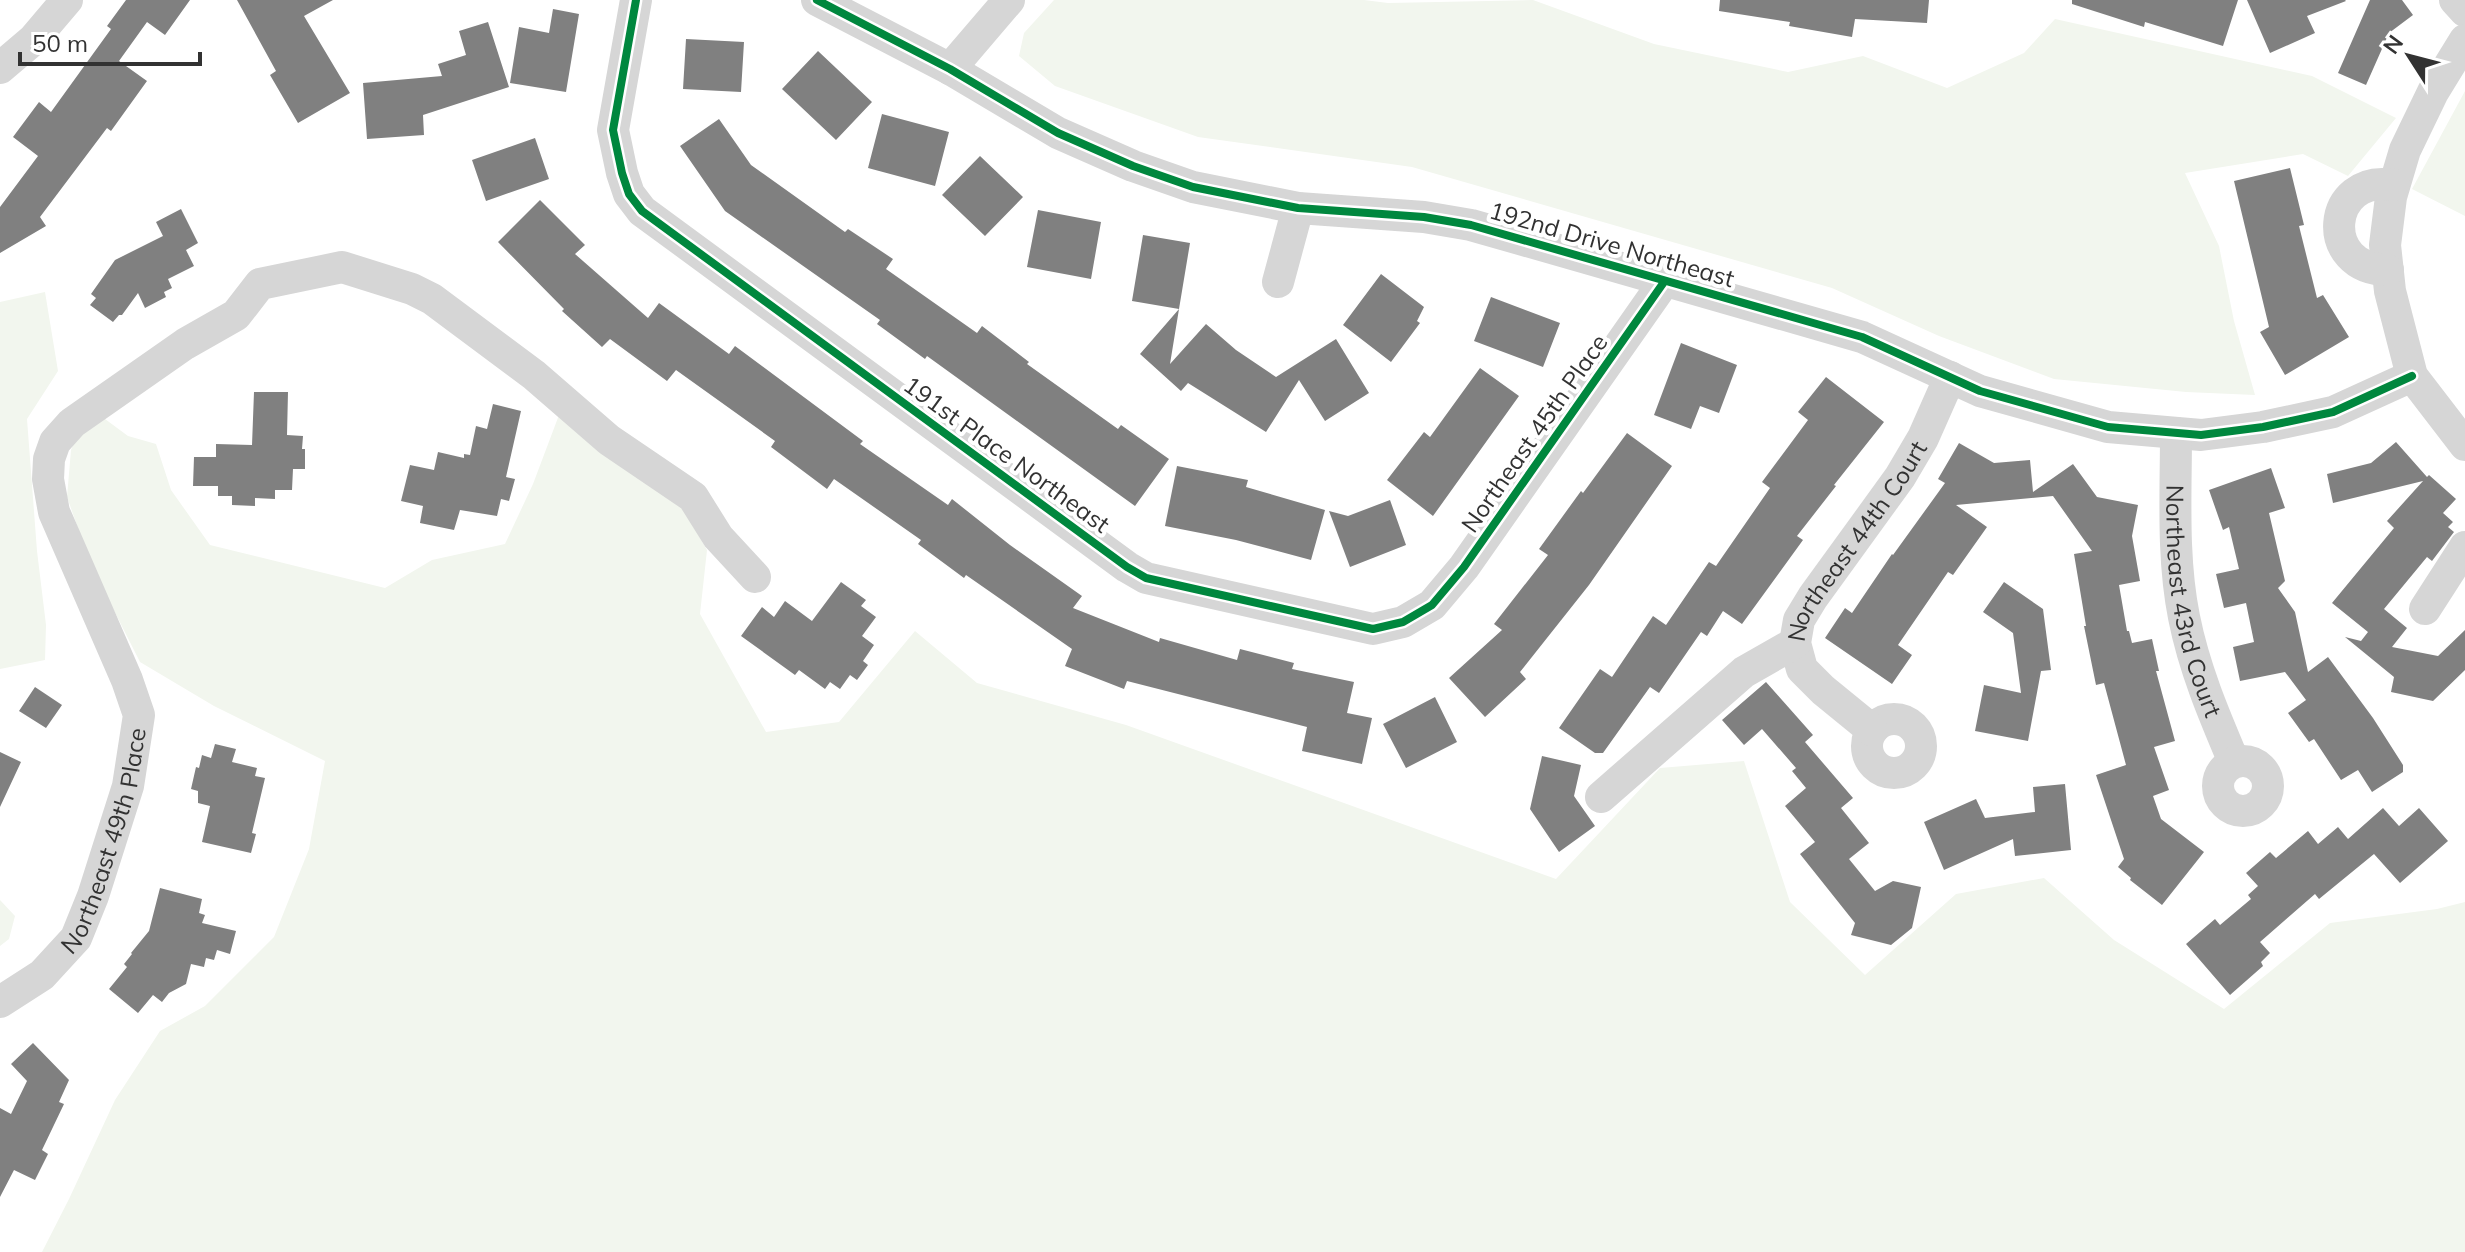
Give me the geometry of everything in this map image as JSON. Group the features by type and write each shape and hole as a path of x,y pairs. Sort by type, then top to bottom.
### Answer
{"street":[{"path":"0,68 33,40 67,0"},
{"name":"191st Place Northeast","path":"636,0 613,130 629,194 642,211 1146,578 1373,629 1403,622 1432,605"},
{"name":"192nd Drive Northeast","path":"817,0 950,69 1058,133 1133,166 1193,187 1298,208 1424,217 1471,225 1862,337 1980,391 2108,427 2201,435 2263,427 2333,412 2412,376"},
{"path":"950,69 1009,0"},
{"path":"2455,0 2465,11"},
{"path":"2465,40 2433,92 2405,150 2394,185 2385,245 2390,291 2412,376 2465,445"},
{"path":"2388,270 2377,270 2356,262 2342,245 2339,223 2346,203 2362,188 2383,183 2394,185"},
{"path":"1278,282 1298,208"},
{"name":"Northeast 49th Place","path":"0,1002 42,975 76,938 93,896 128,786 139,715 127,680 54,512 48,479 49,459 55,442 72,423 185,344 236,315 260,284 342,267 412,289 432,299 534,375 609,440 693,497 718,537 755,577"},
{"name":"Northeast 45th Place","path":"1432,605 1464,567 1664,282"},
{"name":"Northeast 44th Court","path":"1872,730 1802,669 1795,643 1799,620 1900,477 1923,438 1950,377"},
{"name":"Northeast 43rd Court","path":"2176,433 2176,532 2184,614 2195,664 2234,762"},
{"path":"2425,609 2465,547"},
{"path":"1601,797 1744,672 1795,643"}],"shaded area":[{"path":"1054,0 1364,0 1388,3 1533,0 1654,44 1788,72 1863,56 1947,88 2024,53 2055,19 2312,76 2396,118 2348,176 2303,154 2185,173 2219,246 2234,321 2255,395 2186,392 2054,379 1939,336 1832,288 1412,167 1198,137 1055,86 1019,56 1024,33"},
{"path":"2465,91 2465,216 2412,189"},
{"path":"45,292 58,371 27,419 46,625 45,660 0,669 0,302"},
{"path":"559,415 681,505 707,550 700,614 766,732 839,722 915,631 977,683 1126,725 1556,879 1660,768 1744,761 1790,902 1865,975 1956,894 2044,878 2114,940 2224,1009 2330,923 2437,909 2465,902 2465,1252 42,1252 115,1100 160,1031 205,1006 274,937 309,849 325,761 214,706 140,662 91,565 67,497 71,450 82,422 105,419 128,436 156,444 171,490 210,545 385,588 432,560 505,544 533,484"},
{"path":"0,900 15,916 9,939 0,946"}],"building":[{"path":"126,0 190,0 165,35 147,22 119,61 147,81 111,131 107,128 40,217 46,226 0,253 0,207 38,156 13,137 39,102 51,112 111,29 107,26"},
{"path":"237,0 333,0 304,16 350,93 298,123 270,75 276,71"},
{"path":"1720,0 1929,0 1927,23 1855,19 1852,37 1789,26 1790,22 1719,11"},
{"path":"2072,0 2238,0 2223,46 2145,22 2144,27 2072,4"},
{"path":"2247,0 2346,1 2307,16 2315,33 2270,53"},
{"path":"2370,0 2402,0 2413,15 2389,33 2366,85 2338,73"},
{"path":"553,9 579,14 566,92 510,83 519,27 549,33"},
{"path":"488,22 509,87 423,115 424,135 367,139 363,83 442,76 438,64 466,55 459,31"},
{"path":"686,39 744,42 741,92 683,89"},
{"path":"818,51 872,102 836,140 782,89"},
{"path":"882,114 949,132 935,186 868,168"},
{"path":"719,119 751,165 845,232 848,229 893,259 886,269 977,333 982,326 1029,362 1027,364 1118,429 1121,425 1169,459 1135,506 927,356 925,359 877,324 880,320 725,211 680,146"},
{"path":"535,138 549,179 486,201 472,160"},
{"path":"980,156 1023,197 985,236 942,195"},
{"path":"2290,168 2304,225 2299,226 2317,298 2323,295 2349,337 2285,375 2260,332 2269,327 2234,181"},
{"path":"540,200 585,245 575,254 648,318 659,303 729,354 735,346 863,441 860,444 948,505 952,499 1082,596 1073,608 1159,642 1160,638 1237,660 1240,649 1294,663 1292,669 1354,682 1347,713 1372,718 1362,764 1302,751 1307,727 1127,681 1124,689 1065,666 1072,649 966,575 964,578 918,544 921,540 834,479 827,489 771,447 775,441 676,370 667,381 610,339 602,347 562,311 564,309 498,242"},
{"path":"181,209 198,243 186,250 194,266 168,279 172,288 164,292 166,297 145,308 138,293 113,322 90,305 96,298 91,294 115,260 163,236 156,222"},
{"path":"1038,210 1101,222 1091,279 1027,267"},
{"path":"1143,235 1190,243 1179,309 1132,301"},
{"path":"1381,274 1424,307 1417,321 1420,323 1391,362 1343,325"},
{"path":"1491,297 1560,323 1543,367 1474,341"},
{"path":"1179,309 1170,364 1206,324 1236,350 1276,377 1336,339 1369,393 1325,421 1299,380 1266,432 1188,383 1181,391 1140,354"},
{"path":"1681,343 1737,365 1719,413 1700,406 1691,429 1654,415"},
{"path":"1480,368 1519,396 1433,516 1387,480 1424,432 1430,437"},
{"path":"1826,377 1884,422 1797,536 1803,540 1742,624 1723,611 1707,636 1701,632 1659,693 1650,687 1603,753 1595,753 1559,728 1600,669 1612,677 1653,616 1666,625 1709,562 1716,566 1770,488 1762,482 1808,420 1798,412"},
{"path":"254,392 288,392 287,435 303,436 305,469 293,469 292,490 275,490 275,499 255,498 255,506 232,505 232,496 218,496 218,486 193,486 194,457 216,457 216,444 252,445"},
{"path":"493,404 521,411 506,477 515,479 509,501 501,499 497,516 460,510 454,530 420,523 423,506 401,501 410,465 434,470 438,452 464,458 464,454 470,455 476,426 487,429"},
{"path":"1627,433 1672,466 1589,585 1520,672 1526,679 1485,717 1449,678 1502,630 1494,624 1548,555 1539,549"},
{"path":"2396,442 2427,477 2429,475 2456,499 2443,513 2453,522 2448,527 2454,532 2432,561 2427,557 2384,609 2407,628 2392,647 2438,656 2465,630 2465,670 2433,701 2391,692 2394,677 2345,637 2361,641 2368,632 2332,603 2394,528 2387,521 2423,481 2333,503 2327,474 2371,463"},
{"path":"1959,443 1994,463 2030,460 2033,492 2073,464 2097,497 2138,505 2132,536 2140,581 2119,585 2132,643 2152,639 2159,671 2156,671 2175,741 2154,747 2169,790 2153,796 2161,819 2204,852 2162,905 2118,867 2124,859 2096,775 2126,765 2104,683 2096,685 2074,554 2092,551 2053,496 1956,505 1987,527 1953,575 1948,572 1898,645 1912,655 1892,684 1825,638 1845,608 1852,613 1945,483 1938,479"},
{"path":"1177,466 1248,480 1246,487 1325,510 1311,560 1236,540 1165,526"},
{"path":"2271,468 2285,508 2269,513 2285,581 2278,588 2295,612 2308,672 2328,657 2403,765 2403,772 2372,792 2358,770 2341,780 2314,739 2309,742 2288,713 2306,700 2285,672 2240,681 2233,647 2254,642 2246,603 2224,608 2216,574 2239,569 2229,527 2223,530 2209,490"},
{"path":"1390,500 1406,545 1350,567 1329,511 1348,516"},
{"path":"841,582 866,600 861,606 876,617 862,636 874,645 863,661 868,665 857,680 850,675 840,689 830,682 825,689 799,670 795,675 741,636 762,607 774,617 785,601 812,621"},
{"path":"2004,582 2043,609 2051,670 2041,671 2028,741 1975,731 1984,685 2021,693 2013,633 1983,612"},
{"path":"1766,682 1813,735 1805,742 1853,798 1841,808 1869,843 1849,859 1875,891 1893,881 1921,887 1912,928 1891,945 1851,935 1855,923 1800,854 1815,842 1785,806 1806,788 1792,771 1796,768 1762,729 1744,745 1722,720"},
{"path":"35,687 62,705 46,728 19,711"},
{"path":"1435,697 1457,742 1406,768 1383,724"},
{"path":"215,744 236,749 232,762 257,768 255,776 265,778 252,833 256,834 251,853 202,842 210,806 198,803 198,791 191,789 202,755 211,758"},
{"path":"0,752 21,762 0,807"},
{"path":"1542,756 1581,765 1574,796 1595,826 1559,852 1530,809"},
{"path":"2065,784 2071,850 2015,856 2013,839 1944,870 1924,822 1976,799 1985,818 2035,812 2033,787"},
{"path":"2383,808 2399,826 2419,808 2448,841 2400,883 2374,854 2319,899 2315,894 2260,942 2270,953 2261,962 2263,966 2230,995 2186,944 2215,919 2220,925 2251,899 2248,895 2258,886 2246,873 2270,852 2276,858 2308,831 2318,844 2338,827 2348,839"},
{"path":"160,888 202,899 199,913 205,915 202,923 236,931 230,954 217,950 214,960 206,958 204,967 191,964 186,984 169,993 162,1002 153,995 138,1013 109,989 149,931"},
{"path":"33,1043 69,1080 59,1102 64,1104 42,1150 48,1154 35,1180 14,1170 0,1197 0,1108 11,1114 27,1081 11,1064"}],"cycle path":[{"path":"636,0 613,130 629,194 642,211 1146,578 1373,629 1403,622 1432,605 1464,567 1664,282"},
{"path":"817,0 950,69 1058,133 1133,166 1193,187 1298,208 1424,217 1471,225 1862,337 1980,391 2108,427 2201,435 2263,427 2333,412 2412,376"}]}
